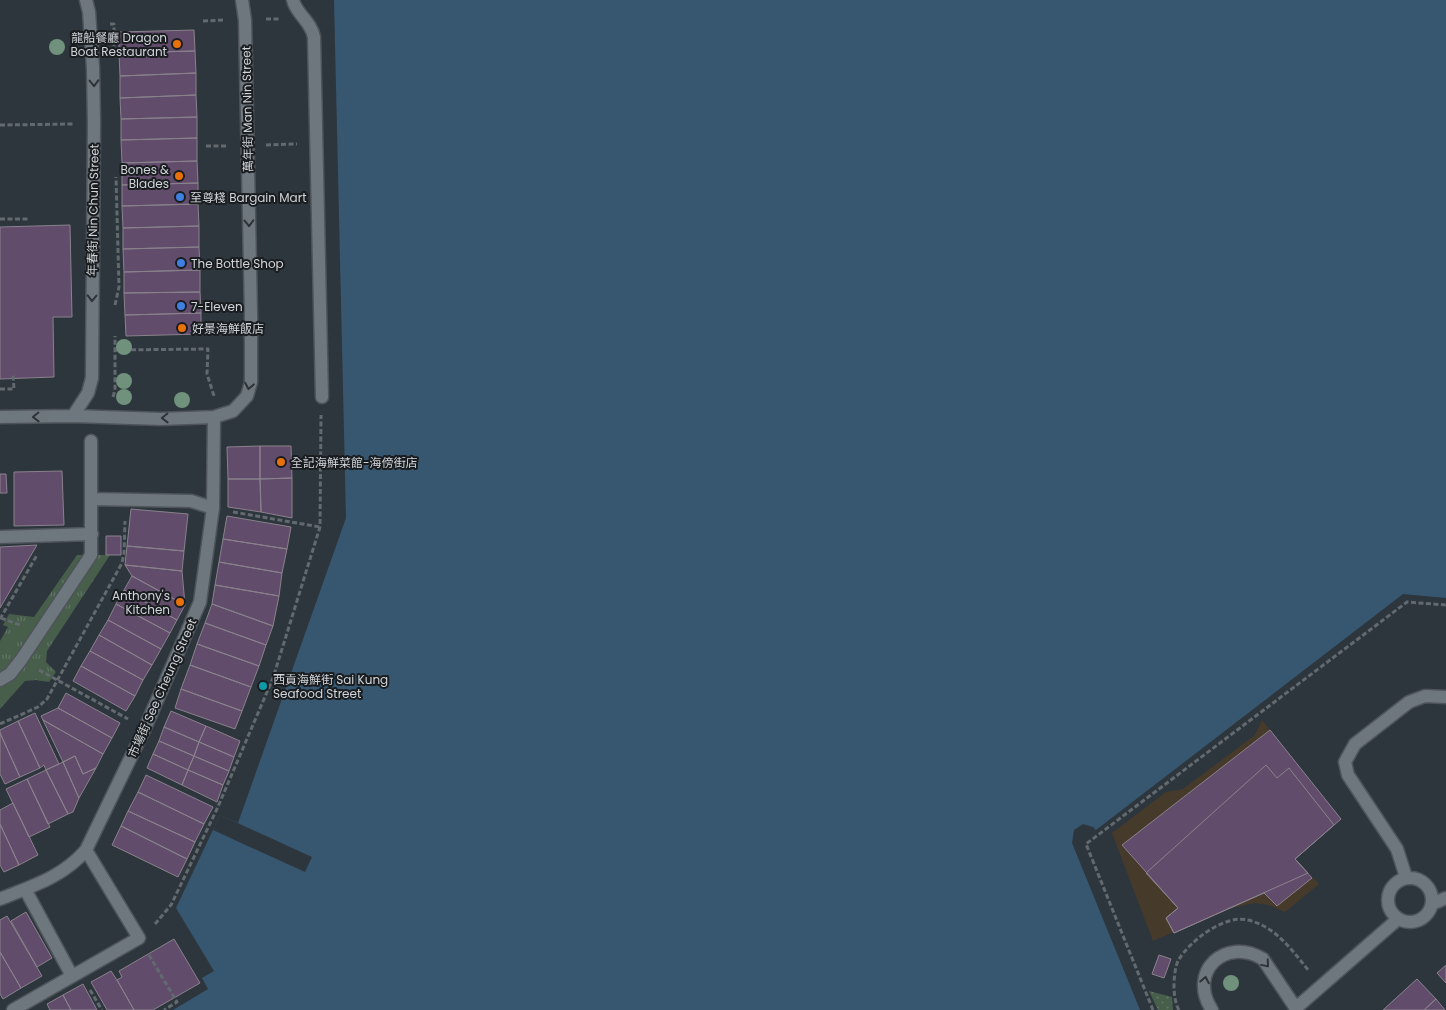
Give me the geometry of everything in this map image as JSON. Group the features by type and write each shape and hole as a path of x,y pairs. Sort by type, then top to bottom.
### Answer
{"street":[{"name":"年春街 Nin Chun Street","path":"73,416 88,393 92,378 93,60 89,12 86,0"},
{"name":"萬年街 Man Nin Street","path":"0,417 73,416 161,419 214,417 227,414 247,396 251,382 245,29 242,0"},
{"path":"293,0 294,6 312,27 314,37 322,397"},
{"name":"市場街 See Cheung Street","path":"0,899 44,882 60,873 82,855 145,728 200,602 213,508 214,417"},
{"path":"0,680 10,674 21,660 91,555 91,441"},
{"path":"92,499 192,501 213,508"},
{"path":"0,537 92,534"},
{"path":"1406,877 1398,849 1348,775 1345,762 1355,744 1409,702 1425,696 1446,697"},
{"path":"13,1010 139,938 82,855"},
{"path":"1406,877 1420,879 1426,884 1432,896 1432,904 1425,916 1412,922 1398,919 1392,914 1389,907 1389,892 1393,885 1406,877"},
{"path":"25,889 72,976"},
{"path":"1432,904 1446,898"},
{"path":"1212,1010 1204,993 1204,984 1209,968 1223,955 1243,950 1263,959 1296,1009 1398,919"}],"path":[{"path":"0,125 94,123"},
{"path":"0,220 28,219"},
{"path":"116,350 208,349 207,374 214,396 214,417"},
{"path":"0,389 14,389 13,374"},
{"path":"164,1010 177,1002 139,938 156,923 171,905 218,809 273,678 320,527 322,397"},
{"path":"0,724 43,704 58,680 122,562 126,500"},
{"path":"213,508 320,527"},
{"path":"13,622 1,619 49,535"},
{"path":"1153,1010 1086,844 1407,602 1446,605"},
{"path":"34,667 145,728"}],"shaded area":[{"path":"1262,720 1341,819 1295,859 1319,884 1285,912 1269,905 1255,903 1227,909 1153,941 1112,833 1166,792 1183,789 1255,735"}],"green space":[{"path":"77,555 110,555 47,651 46,662 56,672 49,682 25,681 0,709 0,641 8,627 3,625 9,614 34,617"},
{"path":"1149,991 1172,997 1173,1010 1158,1010"}],"water":[{"path":"334,0 1446,0 1446,598 1403,594 1096,830 1083,824 1074,830 1072,843 1140,1010 173,1010 208,989 202,978 214,971 176,908 220,815 238,823 346,518"}],"pier":[{"path":"220,815 312,857 305,872 213,830"}],"building":[{"path":"194,30 195,51 119,53 119,32"},
{"path":"195,51 196,73 120,76 119,53"},
{"path":"196,73 196,95 120,98 120,76"},
{"path":"196,95 197,117 121,119 120,98"},
{"path":"197,117 197,138 121,140 121,119"},
{"path":"197,138 197,161 122,163 121,140"},
{"path":"197,161 198,183 122,185 122,163"},
{"path":"198,183 198,204 122,206 122,185"},
{"path":"198,204 199,226 123,228 122,206"},
{"path":"70,225 72,317 53,317 54,377 0,379 0,227"},
{"path":"199,226 199,247 123,249 123,228"},
{"path":"199,247 200,270 124,272 123,249"},
{"path":"200,270 200,292 124,293 124,272"},
{"path":"200,292 201,313 125,315 124,293"},
{"path":"201,313 201,334 126,336 125,315"},
{"path":"260,446 291,446 292,478 260,479"},
{"path":"260,446 260,479 228,479 227,447"},
{"path":"62,471 64,525 14,526 14,472"},
{"path":"0,474 6,474 7,493 0,493"},
{"path":"292,478 292,518 261,512 260,479"},
{"path":"228,479 260,479 261,512 228,507"},
{"path":"131,509 188,514 184,551 127,546"},
{"path":"227,516 291,527 287,549 223,539"},
{"path":"106,536 121,536 121,555 106,555"},
{"path":"223,539 287,549 282,573 219,562"},
{"path":"37,545 0,608 0,547"},
{"path":"127,546 184,551 182,571 125,565"},
{"path":"219,562 282,573 279,596 215,585"},
{"path":"125,565 182,571 185,605 132,576"},
{"path":"132,576 185,605 177,620 124,590"},
{"path":"215,585 279,596 273,626 212,604"},
{"path":"124,590 177,620 170,633 116,604"},
{"path":"116,604 170,633 161,649 108,620"},
{"path":"212,604 273,626 266,645 205,623"},
{"path":"108,620 161,649 152,665 99,635"},
{"path":"205,623 266,645 259,666 197,644"},
{"path":"99,635 152,665 143,680 90,651"},
{"path":"197,644 259,666 251,687 190,665"},
{"path":"90,651 143,680 135,696 81,666"},
{"path":"190,665 251,687 242,711 181,689"},
{"path":"81,666 135,696 126,711 73,681"},
{"path":"181,689 242,711 235,729 175,708"},
{"path":"66,693 120,723 112,738 58,708"},
{"path":"58,708 112,738 103,754 43,720 41,716"},
{"path":"171,711 206,726 199,742 164,727"},
{"path":"35,713 59,764 46,770 44,765 40,768 18,721"},
{"path":"43,720 103,754 96,768 83,774 75,756 63,762"},
{"path":"18,721 40,768 20,777 0,733 0,730"},
{"path":"206,726 240,741 234,757 199,742"},
{"path":"164,727 199,742 194,756 159,741"},
{"path":"1270,730 1341,819 1295,859 1312,878 1277,906 1264,893 1174,933 1166,918 1178,908 1122,845"},
{"path":"0,733 20,777 5,784 0,774"},
{"path":"159,741 194,756 188,770 153,754"},
{"path":"199,742 234,757 229,771 194,756"},
{"path":"153,754 188,770 182,785 147,768"},
{"path":"75,756 83,774 96,768 79,798 63,762"},
{"path":"194,756 229,771 223,785 188,770"},
{"path":"63,762 79,798 73,812 68,814 46,770"},
{"path":"1266,765 1277,778 1289,768 1334,825 1295,859 1308,873 1174,933 1166,918 1178,908 1146,873"},
{"path":"46,770 68,814 48,824 27,779"},
{"path":"188,770 223,785 217,802 182,785"},
{"path":"146,775 213,807 204,824 138,792"},
{"path":"27,779 50,827 29,837 6,789"},
{"path":"138,792 204,824 195,842 128,811"},
{"path":"13,803 38,855 19,865 0,824 0,810"},
{"path":"128,811 195,842 187,859 121,826"},
{"path":"0,824 19,865 4,872 0,865"},
{"path":"121,826 187,859 178,877 112,845"},
{"path":"26,912 52,958 37,967 11,921"},
{"path":"7,916 42,976 21,988 0,952 0,920"},
{"path":"174,939 200,983 153,1010 134,1010 117,980 122,977 119,971"},
{"path":"0,952 21,988 3,999 0,994"},
{"path":"1159,955 1171,959 1164,978 1152,974"},
{"path":"1446,965 1446,983 1437,973"},
{"path":"111,971 134,1010 107,1010 91,982"},
{"path":"1417,979 1436,999 1424,1010 1383,1010"},
{"path":"83,984 97,1010 71,1010 63,995"},
{"path":"63,995 71,1010 50,1010 47,1004"},
{"path":"1436,999 1445,1010 1424,1010"}],"place":[{"name":"龍船餐廳 Dragon Boat Restaurant","path":"177,44"},
{"name":"Bones & Blades","path":"179,176"},
{"name":"至尊棧 Bargain Mart","path":"180,197"},
{"name":"The Bottle Shop","path":"181,263"},
{"name":"7-Eleven","path":"181,306"},
{"name":"好景海鮮飯店","path":"182,328"},
{"name":"全記海鮮菜館-海傍街店","path":"281,462"},
{"name":"Anthony's Kitchen","path":"180,602"},
{"name":"西貢海鮮街 Sai Kung Seafood Street","path":"263,686"}]}
